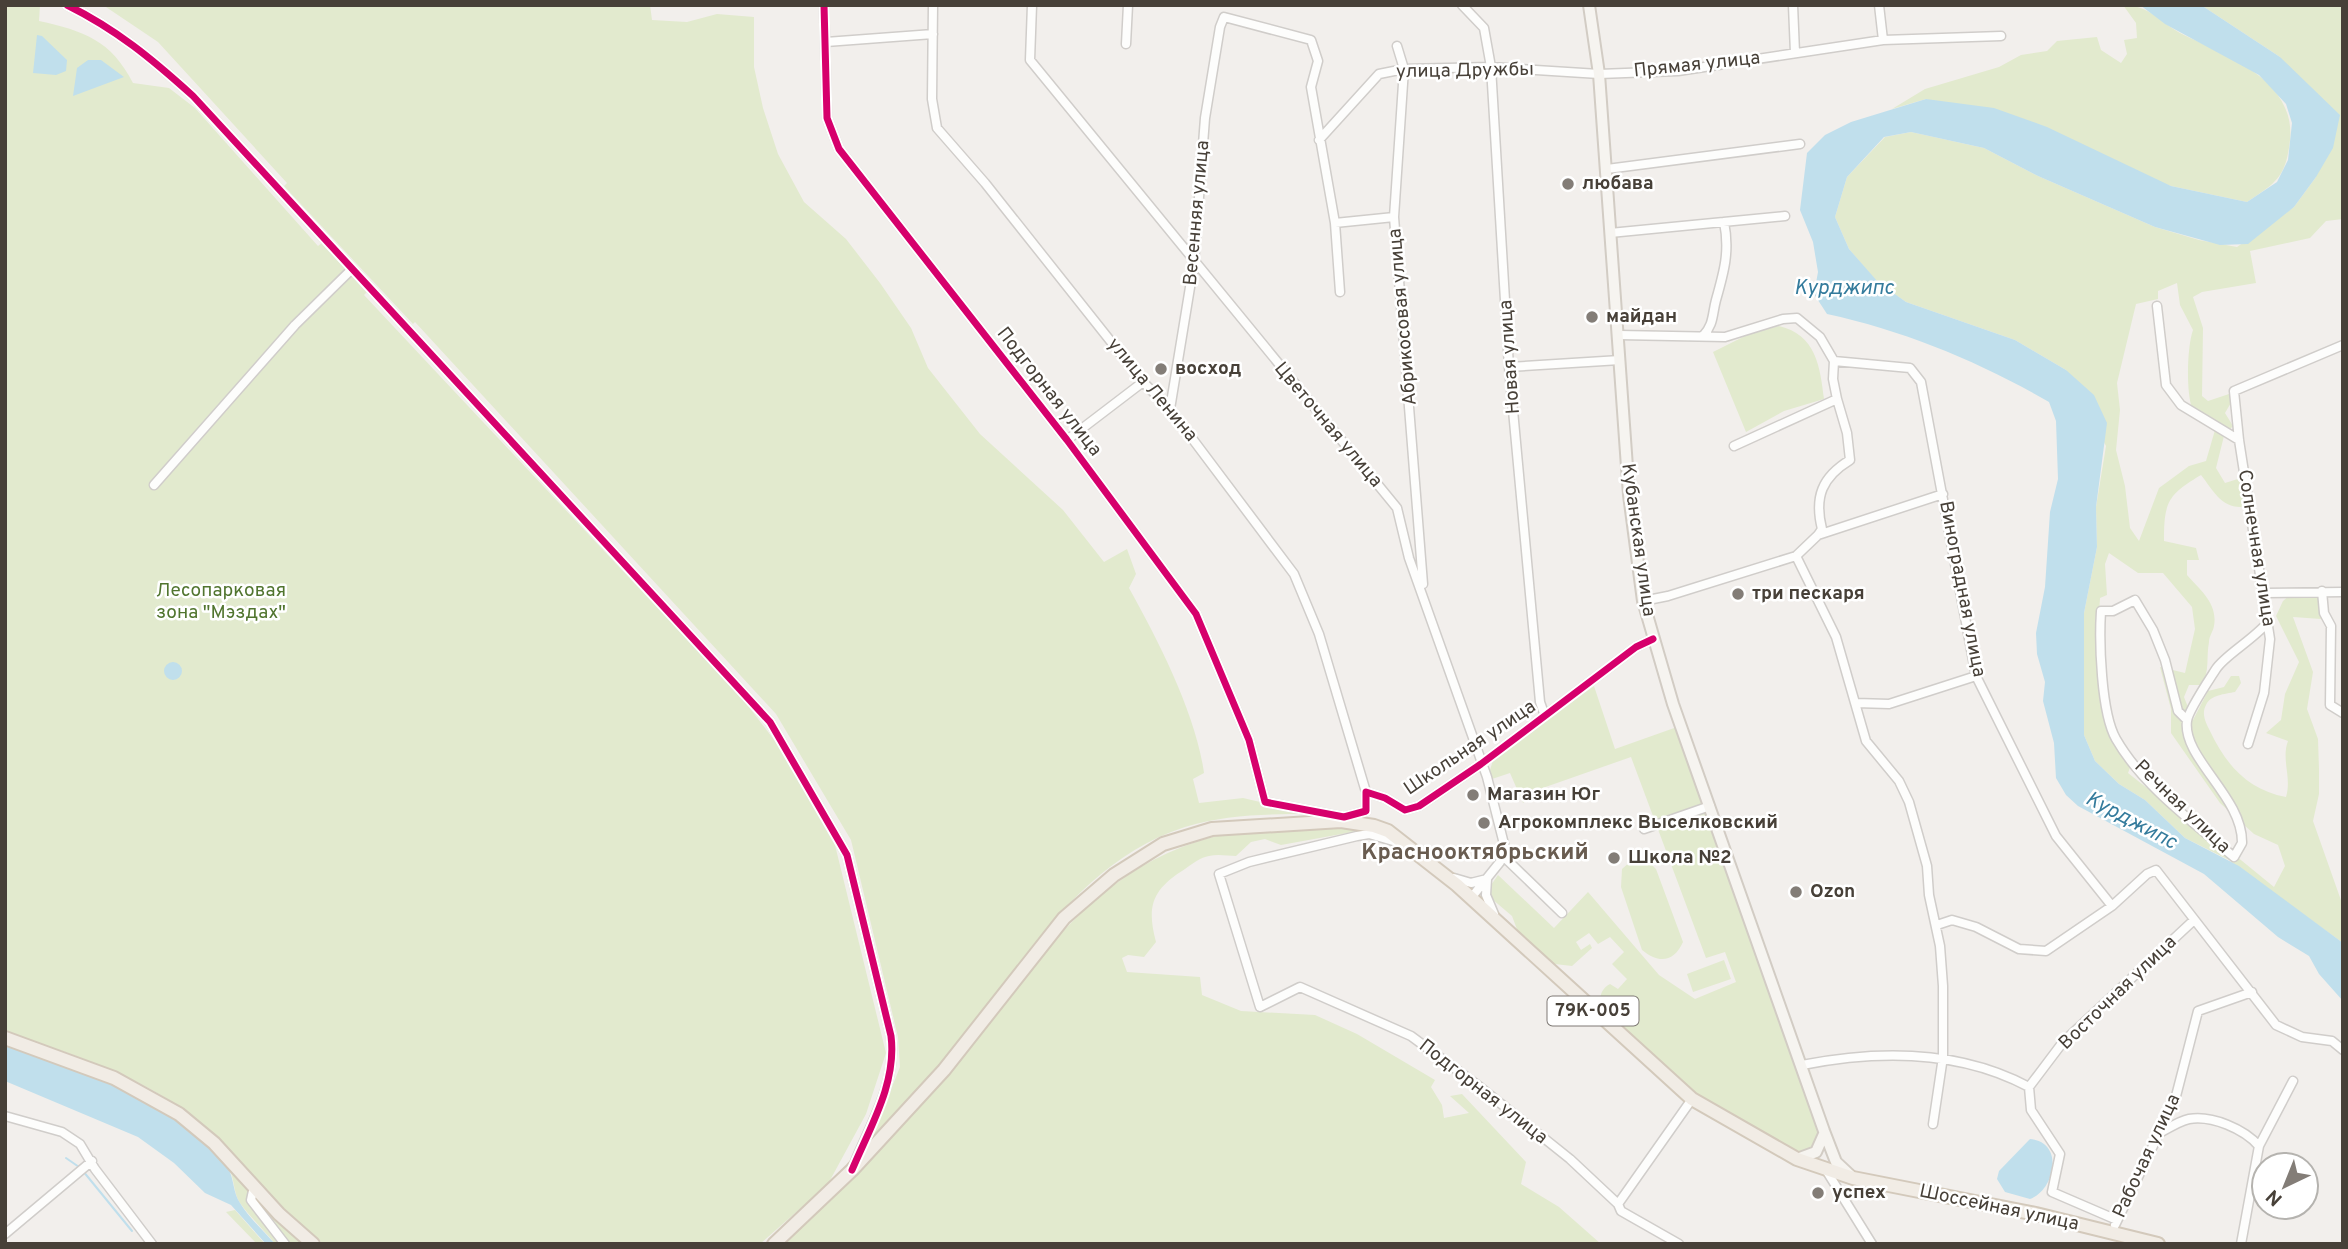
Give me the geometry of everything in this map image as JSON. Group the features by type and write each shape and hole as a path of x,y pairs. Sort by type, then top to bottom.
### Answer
{"main road":[{"name":"Кубанская улица","path":"1589,5 1599,74 1607,169 1629,495 1643,601 1653,639 1710,806 1824,1131"},
{"name":"Шоссейная улица","path":"774,1244 852,1170 903,1115 955,1056 1064,918 1090,893 1142,856 1176,839 1212,829 1341,821 1374,825 1404,844 1471,898 1620,1037 1692,1099 1797,1159 1853,1178 2036,1214 2158,1244"},
{"path":"5,1038 114,1078 147,1094 199,1128 313,1244"},
{"path":"1797,1159 1816,1152 1823,1141 1824,1131"},
{"path":"1824,1131 1826,1170"},
{"path":"1824,1131 1836,1162 1853,1178"}],"street":[{"path":"67,5 106,25 143,50 193,96 770,722 837,835 851,867 893,1055 887,1087 852,1170"},
{"name":"Подгорная улица","path":"824,5 827,118 839,149 1067,440 1196,614 1249,740 1265,802 1344,817 1366,811 1366,792"},
{"name":"улица Ленина","path":"933,5 932,99 937,128 985,183 1143,382 1170,409 1294,574 1319,634 1366,792"},
{"name":"Цветочная улица","path":"1032,5 1030,60 1397,508 1409,558 1423,590 1481,764 1505,848 1502,855"},
{"path":"1126,44 1128,5"},
{"name":"Новая улица","path":"1462,5 1484,27 1491,67 1510,367 1540,702 1545,716"},
{"path":"1793,5 1795,53"},
{"path":"1879,5 1883,40"},
{"name":"Весенняя улица","path":"1170,409 1194,263 1205,118 1224,17 1311,40 1318,61 1311,87 1319,140"},
{"path":"827,42 933,34"},
{"name":"Прямая улица","path":"1599,74 1678,71 1883,40 2001,36"},
{"name":"Абрикосовая улица","path":"1397,46 1404,69 1394,217 1418,493 1423,590"},
{"name":"улица Дружбы","path":"1319,140 1379,74 1404,69 1491,67 1599,74"},
{"path":"1319,140 1335,223 1340,292"},
{"path":"1607,169 1800,144"},
{"path":"1610,233 1785,216"},
{"path":"1335,223 1394,217"},
{"path":"1703,336 1711,327 1727,263 1728,242 1724,222"},
{"path":"154,485 295,325 351,270"},
{"path":"2157,306 2166,385 2181,405 2239,440"},
{"path":"1619,335 1733,336 1783,319 1797,318 1820,337 1834,361 1833,379 1847,433 1850,460 1834,469 1822,485 1818,500 1822,529 1796,556 1668,596 1643,601"},
{"name":"Солнечная улица","path":"2248,744 2264,693 2270,639 2234,391 2343,345"},
{"path":"1510,367 1620,360"},
{"name":"Виноградная улица","path":"1834,361 1910,368 1921,382 1976,676 2056,836 2112,906"},
{"path":"1067,440 1143,382"},
{"path":"1734,446 1837,399"},
{"path":"1818,535 1943,494"},
{"path":"1796,556 1836,637 1866,741 1899,781 1909,802 1927,866 1929,895 1937,925 1943,986 1942,1057 1933,1124"},
{"path":"2322,592 2323,613 2330,626 2330,705 2343,713"},
{"path":"2265,593 2343,592"},
{"name":"Речная улица","path":"2135,600 2153,630 2165,660 2178,711 2187,720 2189,739 2236,812 2242,843 2234,857 2145,777 2115,737 2104,700 2106,685 2099,646 2101,611 2113,611 2135,600"},
{"path":"2187,720 2217,666 2251,640 2268,622"},
{"name":"Школьная улица","path":"1366,792 1385,797 1405,810 1419,806 1481,764 1636,647 1653,639"},
{"path":"1856,703 1889,704 1976,676"},
{"path":"1644,829 1710,806"},
{"name":"Подгорная улица","path":"1404,844 1369,834 1249,862 1219,874 1260,1007 1300,987 1411,1036 1570,1159 1618,1204 1621,1211 1679,1244"},
{"path":"1471,898 1502,855 1562,913"},
{"path":"1439,870 1471,883 1487,879"},
{"path":"1937,925 1952,920 1976,927 2019,948 2046,951 2112,906 2147,874 2156,870 2276,1025 2302,1037 2332,1041 2343,1050"},
{"path":"1487,879 1488,903 1499,924"},
{"name":"Восточная улица","path":"2029,1087 2063,1042 2194,920"},
{"name":"Рабочая улица","path":"2111,1233 2175,1100 2198,1011 2252,992"},
{"path":"1802,1065 1890,1055 1942,1057 1999,1071 2029,1087 2031,1110 2060,1154 2052,1192 2117,1220"},
{"path":"2241,1244 2259,1146 2293,1081"},
{"path":"1618,1204 1692,1099"},
{"path":"5,1116 62,1132 80,1144 89,1164 152,1244"},
{"path":"2158,1134 2189,1119 2212,1121 2247,1132 2259,1146"},
{"path":"5,1234 89,1164"},
{"path":"1826,1170 1872,1244"},
{"path":"254,1186 251,1199 285,1244"}],"green space":[{"name":"Лесопарковая зона \"Мэздах\"","path":"5,5 40,5 39,21 70,29 95,40 115,57 133,83 169,88 195,108 318,246 323,242 368,291 364,295 742,698 775,741 835,845 886,1053 866,1114 828,1184 760,1244 324,1244 289,1217 231,1151 178,1105 106,1068 5,1032"},
{"path":"103,5 650,5 652,20 687,22 717,14 754,17 754,67 763,108 778,154 804,202 846,239 880,283 911,328 928,368 980,434 1063,510 1104,562 1127,549 1136,574 1129,588 1163,654 1184,702 1200,750 1204,773 1193,779 1199,803 1243,798 1311,814 1248,816 1200,823 1147,843 1112,865 1052,922 943,1066 869,1144 900,1067 898,1037 851,840 776,714 415,322 413,324 284,186 287,183 158,42"},
{"path":"2123,5 2148,11 2184,35 2238,62 2271,86 2289,119 2290,140 2282,171 2265,190 2247,202 2171,186 1926,99 1892,109 1925,89 1999,67 2021,55 2047,51 2057,41 2097,37 2101,50 2121,63 2127,54 2124,40 2137,38 2136,23"},
{"path":"2201,5 2343,5 2343,219 2326,221 2310,238 2250,251 2256,283 2202,292 2193,297 2203,328 2202,396 2208,401 2229,394 2232,401 2225,413 2233,426 2228,431 2192,408 2188,369 2193,330 2180,305 2177,283 2158,291 2158,299 2136,304 2117,383 2120,410 2116,450 2125,486 2130,528 2139,541 2159,488 2189,466 2206,461 2215,430 2224,436 2216,468 2225,483 2241,478 2245,495 2242,507 2228,505 2201,475 2174,495 2165,517 2164,541 2196,548 2199,560 2187,560 2187,575 2211,604 2215,618 2204,680 2202,685 2189,685 2184,697 2193,720 2208,691 2224,687 2231,676 2239,676 2241,683 2235,692 2218,696 2208,702 2204,712 2206,722 2223,755 2240,774 2260,789 2286,797 2288,741 2266,733 2281,720 2285,694 2299,662 2276,616 2283,601 2290,595 2318,596 2321,619 2293,617 2313,672 2307,709 2318,739 2319,794 2313,821 2343,906 2343,943 2231,862 2236,856 2274,887 2285,866 2278,845 2254,834 2220,803 2171,733 2171,709 2160,667 2185,673 2195,629 2192,607 2163,573 2138,573 2109,553 2105,564 2107,595 2100,598 2097,646 2101,700 2131,765 2128,773 2147,788 2151,786 2232,857 2229,860 2185,838 2145,800 2119,784 2095,761 2084,735 2084,613 2097,547 2096,507 2106,446 2066,370 2015,340 1906,302 1877,282 1849,249 1835,217 1847,177 1885,137 1911,132 1984,148 2038,176 2155,227 2199,240 2237,247 2294,207 2316,177 2280,57"},
{"path":"1779,326 1791,330 1808,344 1818,364 1824,399 1784,411 1746,432 1713,352 1747,335"},
{"path":"1594,686 1615,749 1677,727 1820,1132 1820,1142 1806,1153 1779,1145 1695,1094 1601,1009 1602,991 1610,984 1618,989 1627,979 1612,964 1624,952 1610,937 1598,944 1589,933 1576,942 1581,950 1590,944 1592,948 1572,966 1546,963 1521,940 1512,916 1492,899 1489,888 1498,875 1554,928 1588,892 1659,975 1695,999 1736,982 1725,952 1706,958 1631,757 1537,790 1523,803 1510,773 1492,779 1490,770 1494,757"},
{"path":"1327,826 1358,831 1281,845 1265,839 1251,842 1236,856 1206,857 1174,876 1159,891 1152,908 1156,942 1144,957 1128,955 1122,958 1127,972 1200,977 1202,995 1241,1011 1315,1015 1357,1034 1435,1080 1431,1087 1442,1105 1444,1118 1469,1113 1450,1096 1462,1094 1526,1162 1521,1184 1559,1207 1601,1244 782,1244 855,1176 901,1128 1065,929 1093,902 1124,878 1158,858 1211,837 1261,829"},
{"path":"1645,858 1656,869 1683,942 1675,954 1666,959 1654,957 1642,950 1621,887 1622,869 1631,861"},
{"path":"1724,960 1731,979 1693,992 1687,974"},
{"path":"5,1043 112,1083 157,1106 95,1077 5,1046"},
{"path":"187,1125 218,1150 242,1183 254,1192 303,1244 275,1244 240,1203 228,1167 210,1144"},
{"path":"235,1210 265,1244 257,1244 226,1212"}],"water":[{"name":"Курджипс","path":"2140,5 2201,5 2280,57 2340,115 2333,148 2316,177 2294,207 2248,244 2220,245 2155,227 2038,176 1984,148 1911,132 1884,137 1847,177 1835,217 1849,249 1878,282 1906,302 2015,340 2066,370 2094,395 2107,423 2096,507 2097,547 2084,613 2084,735 2095,761 2119,784 2145,800 2185,838 2239,866 2343,943 2343,1001 2319,974 2309,956 2278,937 2204,874 2078,806 2066,795 2056,778 2054,743 2043,701 2045,682 2037,654 2036,633 2045,587 2050,512 2058,479 2056,421 2049,402 1941,349 1885,329 1827,314 1814,294 1818,272 1813,242 1800,210 1807,153 1825,135 1851,122 1926,99 1994,108 2047,127 2171,186 2247,202 2277,182 2288,160 2292,123 2286,104 2259,75 2165,24"},
{"path":"37,35 42,36 67,60 66,71 56,75 33,73"},
{"path":"88,60 101,60 124,77 73,96 77,68"},
{"path":"173,662 179,665 182,671 179,677 173,680 167,677 164,671 167,665"},
{"path":"5,1046 95,1077 158,1107 186,1125 210,1145 228,1168 240,1203 275,1244 266,1244 231,1205 205,1193 174,1163 138,1137 5,1081"},
{"path":"2030,1139 2041,1142 2048,1148 2052,1167 2045,1186 2039,1194 2030,1199 2005,1192 1997,1179 1999,1171"}],"waterway":[{"path":"66,1158 79,1167"},
{"path":"83,1171 132,1231"}],"cycle path":[{"path":"67,5 102,24 133,46 193,96 770,722 847,855 891,1036 892,1053 886,1088 852,1170"},
{"path":"824,5 827,118 839,149 1067,440 1196,614 1249,740 1265,802 1344,817 1366,811 1366,792 1385,798 1405,810 1419,806 1481,764 1636,647 1653,639"}],"place":[{"name":"любава","path":"1568,184"},
{"name":"майдан","path":"1592,317"},
{"name":"восход","path":"1161,369"},
{"name":"три пескаря","path":"1738,594"},
{"name":"Магазин Юг","path":"1473,795"},
{"name":"Агрокомплекс Выселковский","path":"1484,823"},
{"name":"Школа №2","path":"1614,858"},
{"name":"Ozon","path":"1796,892"},
{"name":"успех","path":"1818,1193"}],"district":[{"name":"Краснооктябрьский","path":"1475,853"}]}
